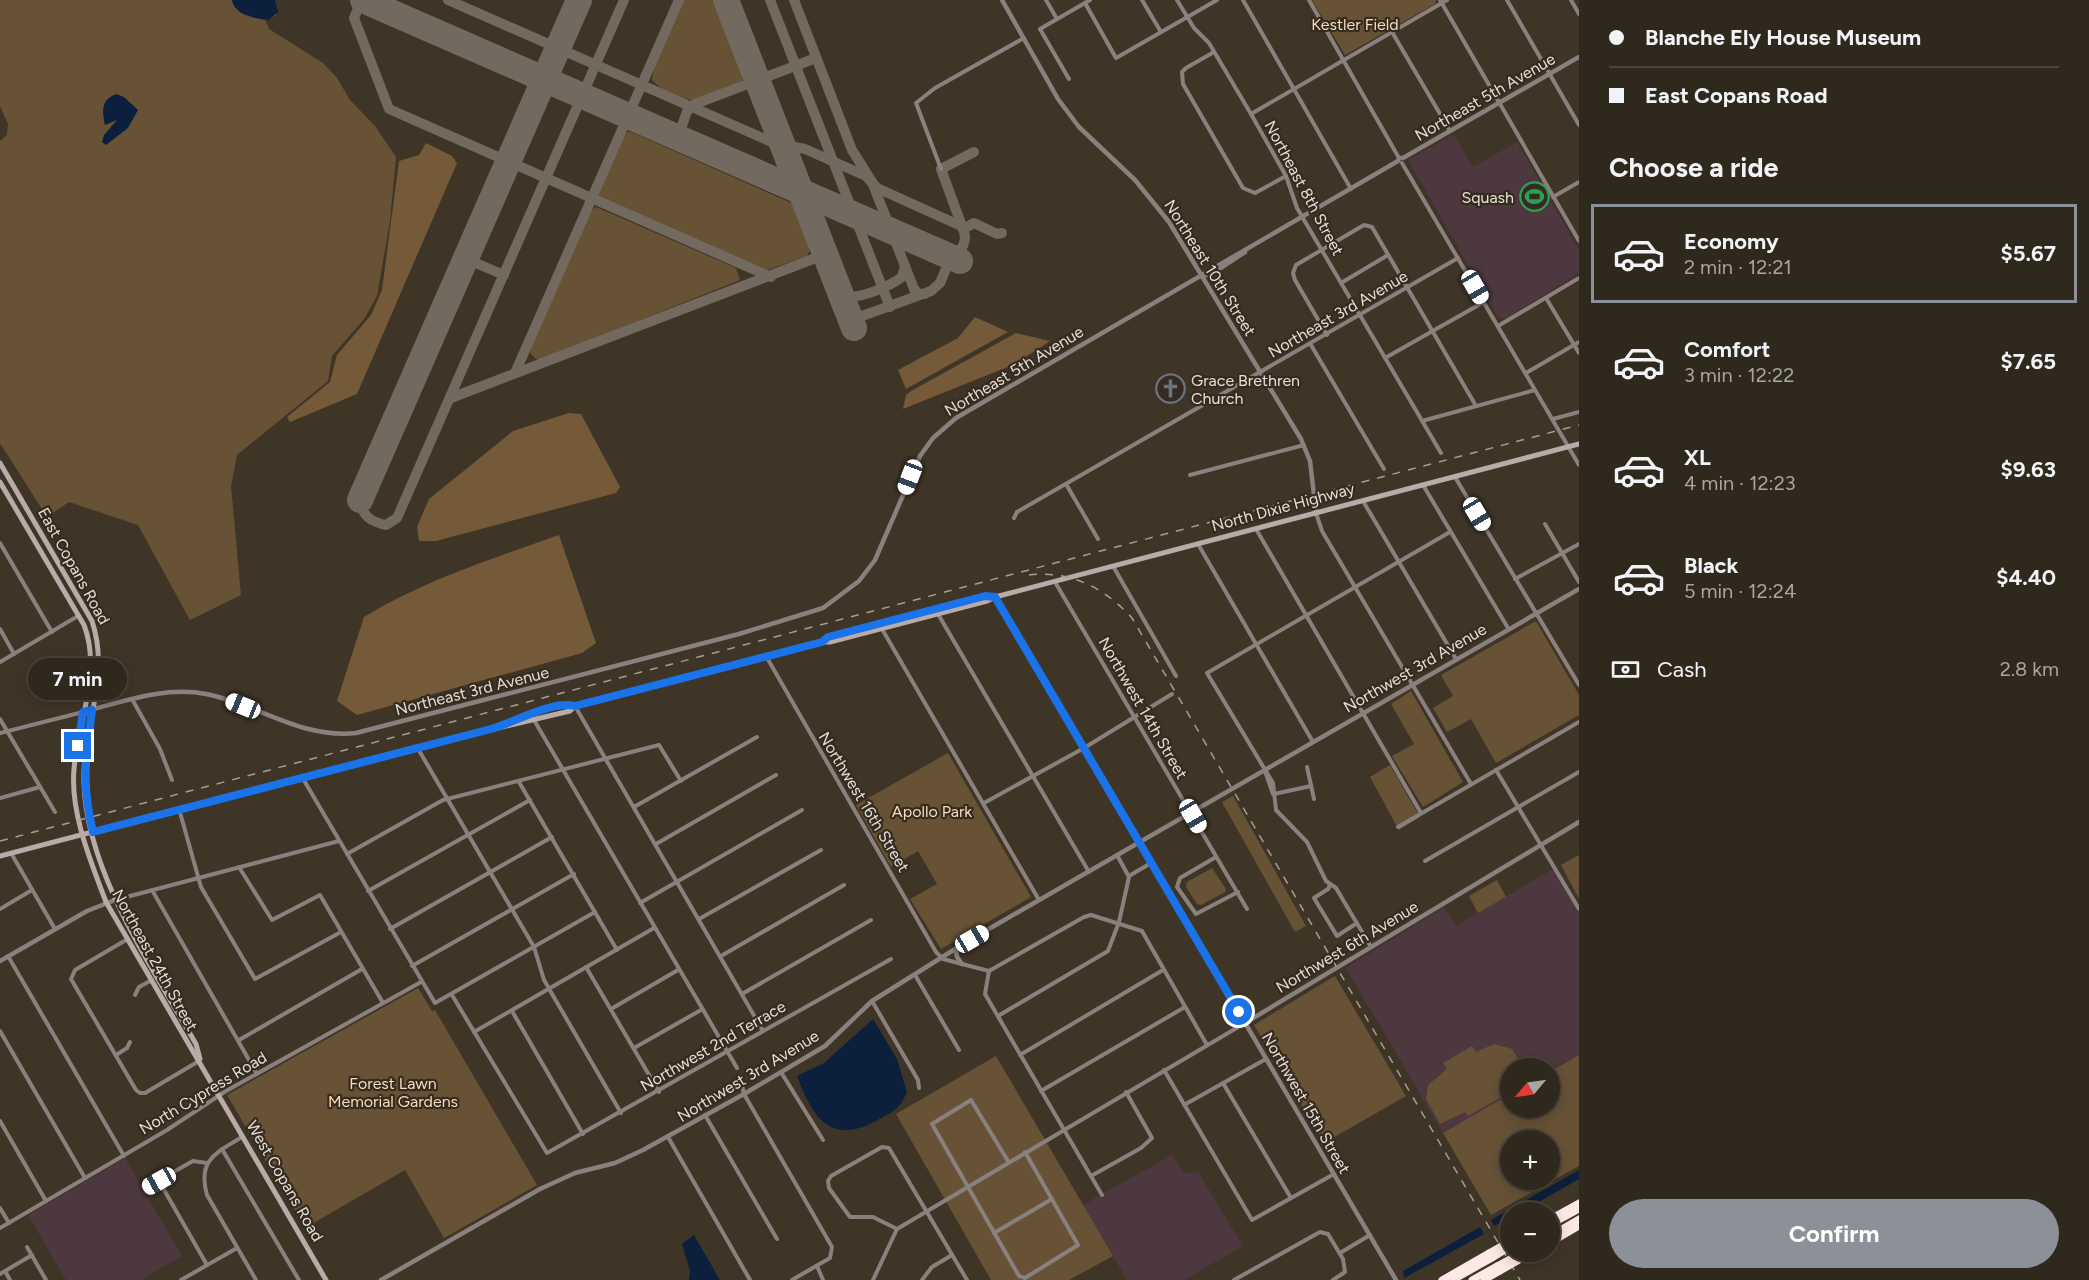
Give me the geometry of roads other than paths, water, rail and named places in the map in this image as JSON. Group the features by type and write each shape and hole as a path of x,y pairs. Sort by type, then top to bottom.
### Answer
{"highway":[{"path":"1560,1213 1579,1203"},
{"path":"1560,1219 1579,1209"},
{"path":"1560,1230 1579,1220"},
{"path":"1560,1237 1579,1226"},
{"path":"1453,1280 1500,1248"},
{"path":"1442,1280 1500,1251"},
{"path":"1472,1280 1508,1262"},
{"path":"1484,1280 1498,1268"}],"main road":[{"name":"North Dixie Highway","path":"513,723 516,718 569,705 575,706 987,602 995,597 1579,444"},
{"name":"East Copans Road","path":"0,463 92,621 100,651 83,772 86,802 93,832"},
{"name":"East Copans Road","path":"0,481 90,640 91,651 74,789 84,834"},
{"name":"North Dixie Highway","path":"822,642 828,637 985,596 995,597"},
{"name":"North Dixie Highway","path":"0,856 417,747 570,711 575,706"},
{"name":"Northeast 24th Street","path":"93,832 115,900 196,1044 200,1061"},
{"name":"Northeast 24th Street","path":"84,834 106,902 189,1048 200,1061 220,1096"},
{"name":"West Copans Road","path":"220,1096 326,1280"}],"street":[{"name":"Northeast 10th Street","path":"1002,0 1058,99 1079,127 1154,201 1260,372 1304,445 1310,461 1316,512"},
{"path":"1046,0 1057,19"},
{"path":"1069,79 1040,29 1090,0"},
{"path":"1142,0 1161,32"},
{"name":"Northeast 8th Street","path":"1177,0 1187,18 1214,52 1251,114 1286,176 1302,217 1441,453"},
{"path":"1085,3 1116,58 1217,0"},
{"path":"1243,0 1351,189"},
{"path":"1309,0 1579,465"},
{"path":"1251,114 1447,0"},
{"path":"1507,0 1579,125"},
{"path":"1571,0 1579,14"},
{"path":"1441,2 1579,241"},
{"path":"1392,32 1450,131"},
{"path":"941,169 916,103 935,88 1024,38"},
{"path":"1214,52 1182,72 1183,84 1243,188 1255,193 1286,176"},
{"name":"Northeast 5th Avenue","path":"817,611 838,598 859,580 875,560 920,456 933,438 955,419 1579,57"},
{"path":"1553,197 1579,182"},
{"path":"1327,335 1293,273 1296,265 1364,225 1368,225 1388,255 1476,406"},
{"path":"1341,283 1388,255"},
{"name":"Northeast 3rd Avenue","path":"1014,518 1017,512 1311,345 1458,258"},
{"path":"1498,326 1579,278"},
{"path":"1546,298 1579,354"},
{"path":"1385,358 1484,302"},
{"path":"1526,373 1579,342"},
{"path":"1311,345 1384,469"},
{"path":"1422,421 1535,390"},
{"path":"1552,419 1579,412"},
{"path":"1190,475 1304,445"},
{"path":"0,481 7,475"},
{"path":"1455,477 1579,685"},
{"path":"1066,484 1098,539"},
{"path":"1423,485 1508,628"},
{"path":"1363,501 1456,659"},
{"path":"1316,512 1322,531 1471,784"},
{"path":"1545,524 1579,582"},
{"path":"1256,529 1305,617 1421,813"},
{"path":"1371,947 1336,888 1330,885 1307,842 1276,810 1273,783 1207,673 1450,532"},
{"path":"0,543 52,632"},
{"path":"1198,544 1313,742"},
{"path":"1515,579 1579,544"},
{"path":"1113,566 1176,676"},
{"name":"Northwest 14th Street","path":"1055,581 1247,909"},
{"name":"Northwest 3rd Avenue","path":"381,1280 540,1189 575,1173 615,1163 668,1137 744,1094 825,1046 872,1001 956,949 1579,589"},
{"name":"Northwest 15th Street","path":"995,597 1396,1280"},
{"name":"Northeast 3rd Avenue","path":"132,699 156,694 192,692 222,698 299,729 319,733 356,733 739,634 817,611"},
{"path":"938,614 1089,872"},
{"path":"0,662 78,616"},
{"path":"0,629 14,654"},
{"path":"882,629 1039,900"},
{"name":"Northwest 16th Street","path":"766,656 936,951 943,958"},
{"path":"984,803 1084,748 1172,694"},
{"path":"0,733 132,699 160,749 172,780"},
{"path":"575,706 764,1031"},
{"path":"0,719 55,812"},
{"path":"534,720 701,1010 737,1068"},
{"path":"1398,827 1579,722"},
{"path":"634,807 757,737"},
{"path":"347,854 447,800 658,745 681,781"},
{"path":"417,747 534,947 549,988 621,1113"},
{"path":"1307,767 1314,799"},
{"path":"1496,770 1579,909"},
{"path":"1425,861 1579,772"},
{"path":"656,844 776,775"},
{"path":"302,777 435,1003 595,912"},
{"path":"519,782 617,950"},
{"path":"1273,794 1311,786"},
{"path":"0,798 40,788"},
{"path":"368,891 530,800"},
{"path":"179,809 198,878 255,979 341,932"},
{"path":"640,903 802,810"},
{"name":"Northwest 6th Avenue","path":"1063,1129 1245,1023 1540,843 1579,822"},
{"path":"390,929 552,837"},
{"path":"0,961 106,902 339,841"},
{"path":"699,919 821,850"},
{"path":"11,853 55,929"},
{"path":"998,1016 1108,951 1119,922 1129,877 1117,855"},
{"path":"1216,857 1180,878 1178,887 1196,914 1238,892"},
{"path":"1129,877 1151,863"},
{"path":"239,867 272,920 320,895 383,1003"},
{"path":"412,966 574,874"},
{"path":"721,956 844,885"},
{"path":"1330,885 1328,889 1314,897 1337,936 1357,923"},
{"path":"0,909 32,890"},
{"path":"153,890 257,1074"},
{"path":"943,958 989,971 1084,917 1091,915 1119,922 1142,931 1207,1045"},
{"path":"742,994 871,920"},
{"path":"452,995 474,1032 654,928"},
{"path":"126,940 72,974 72,979 116,1055 140,1093 200,1061"},
{"path":"956,949 957,957 962,964"},
{"path":"8,956 124,1156"},
{"name":"Northwest 2nd Terrace","path":"474,1032 547,1153 659,1092 891,959"},
{"path":"586,967 659,1092"},
{"path":"239,1040 362,969"},
{"path":"611,1009 678,970"},
{"path":"1020,1055 1163,970"},
{"path":"989,971 985,994 1102,1195"},
{"path":"915,975 959,1050"},
{"path":"135,995 140,987 158,977"},
{"name":"North Cypress Road","path":"0,1228 124,1156 257,1074 421,982"},
{"path":"872,1001 918,1080 919,1088"},
{"path":"1041,1091 1185,1007"},
{"path":"634,1049 701,1010"},
{"path":"512,1011 583,1134"},
{"path":"0,1031 85,1178"},
{"path":"116,1055 127,1048 130,1042"},
{"path":"1184,1105 1266,1059"},
{"path":"1164,1070 1252,1220 1334,1174"},
{"path":"781,1072 823,1140"},
{"path":"740,1076 744,1094 832,1247 833,1254 792,1280"},
{"path":"1223,1083 1291,1198"},
{"path":"1091,1176 1141,1148 1152,1138 1126,1092"},
{"path":"1008,1161 971,1100 932,1124 1021,1278 1078,1245 1025,1152"},
{"path":"705,1115 777,1239"},
{"path":"0,1121 46,1201"},
{"path":"873,1280 897,1229 926,1209 1063,1129"},
{"path":"243,1137 222,1149 207,1163 204,1183 207,1195 254,1279"},
{"path":"668,1137 750,1280"},
{"path":"897,1229 873,1217 850,1217 829,1188 828,1181 882,1147 889,1148 967,1280"},
{"path":"222,1149 299,1280"},
{"path":"145,1188 193,1161 207,1163"},
{"path":"159,1181 207,1265"},
{"path":"994,1233 1052,1199"},
{"path":"0,1208 9,1223"},
{"path":"1234,1280 1320,1232 1328,1234 1345,1264 1345,1272 1333,1280"},
{"path":"1340,1253 1370,1235"},
{"path":"27,1247 46,1280"},
{"path":"182,1280 237,1248"},
{"path":"922,1280 932,1267 952,1255"},
{"path":"0,1274 32,1256"},
{"path":"817,1266 823,1280"},
{"path":"5,1271 10,1280"}],"water":[{"path":"232,0 275,0 278,12 269,20 252,17 241,13"},
{"path":"116,94 124,97 138,110 128,128 106,145 102,142 104,135 117,120 105,125 104,106 111,96"},
{"path":"873,1019 897,1059 907,1092 898,1107 874,1122 845,1130 834,1128 824,1123 816,1114 797,1076 824,1063"},
{"path":"1579,1170 1579,1179 1560,1190 1560,1181"},
{"path":"1544,1190 1560,1190 1539,1202 1523,1202"},
{"path":"1500,1215 1500,1223 1494,1226 1491,1220"},
{"path":"1480,1227 1484,1234 1404,1278 1403,1271"},
{"path":"694,1235 720,1280 689,1280 690,1271 682,1244"}],"railway":[{"path":"0,841 1579,425"},
{"path":"1029,575 1059,575 1086,583 1122,607 1132,618 1520,1280"}],"place":[{"name":"Squash","path":"1535,197"},
{"name":"Grace Brethren Church","path":"1170,389"}],"park label":[{"name":"Kestler Field","path":"1355,24"},
{"name":"Apollo Park","path":"932,811"},
{"name":"Forest Lawn Memorial Gardens","path":"393,1092"}]}
